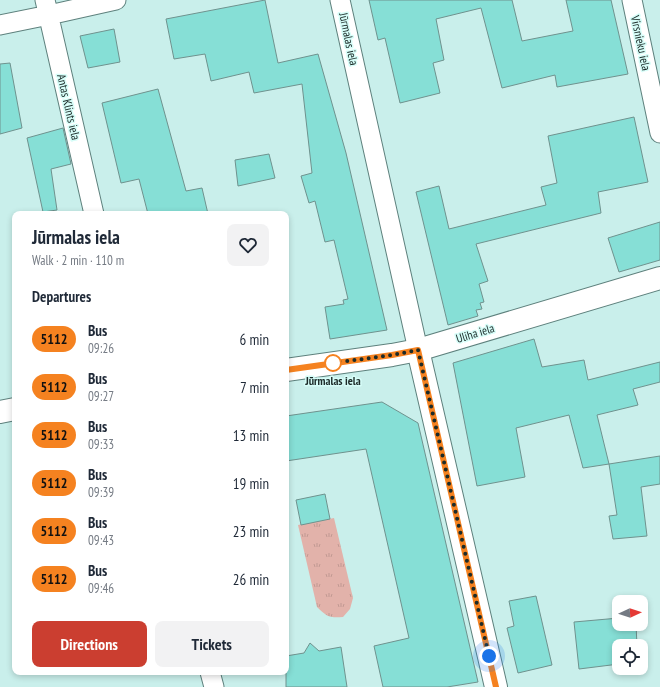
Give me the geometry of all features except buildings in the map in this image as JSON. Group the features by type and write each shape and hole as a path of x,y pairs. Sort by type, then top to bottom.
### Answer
{"main road":[{"name":"Uliha iela","path":"289,370 418,350 660,278"},
{"name":"Jūrmalas iela","path":"418,350 496,687"},
{"path":"0,412 12,410"}],"street":[{"path":"0,25 47,8 116,0"},
{"name":"Jūrmalas iela","path":"340,0 418,350"},
{"name":"Virsnieku iela","path":"632,0 660,133"},
{"name":"Antas Klints iela","path":"47,8 93,211"},
{"path":"211,675 214,687"}],"green space":[{"path":"334,518 353,598 350,609 343,617 329,616 317,607 298,525"}],"bus line":[{"name":"5112","path":"289,370 418,350 496,687"}],"place":[{"name":"Jūrmalas iela","path":"333,363"}],"route":[{"path":"333,363 418,350 489,656"}]}
